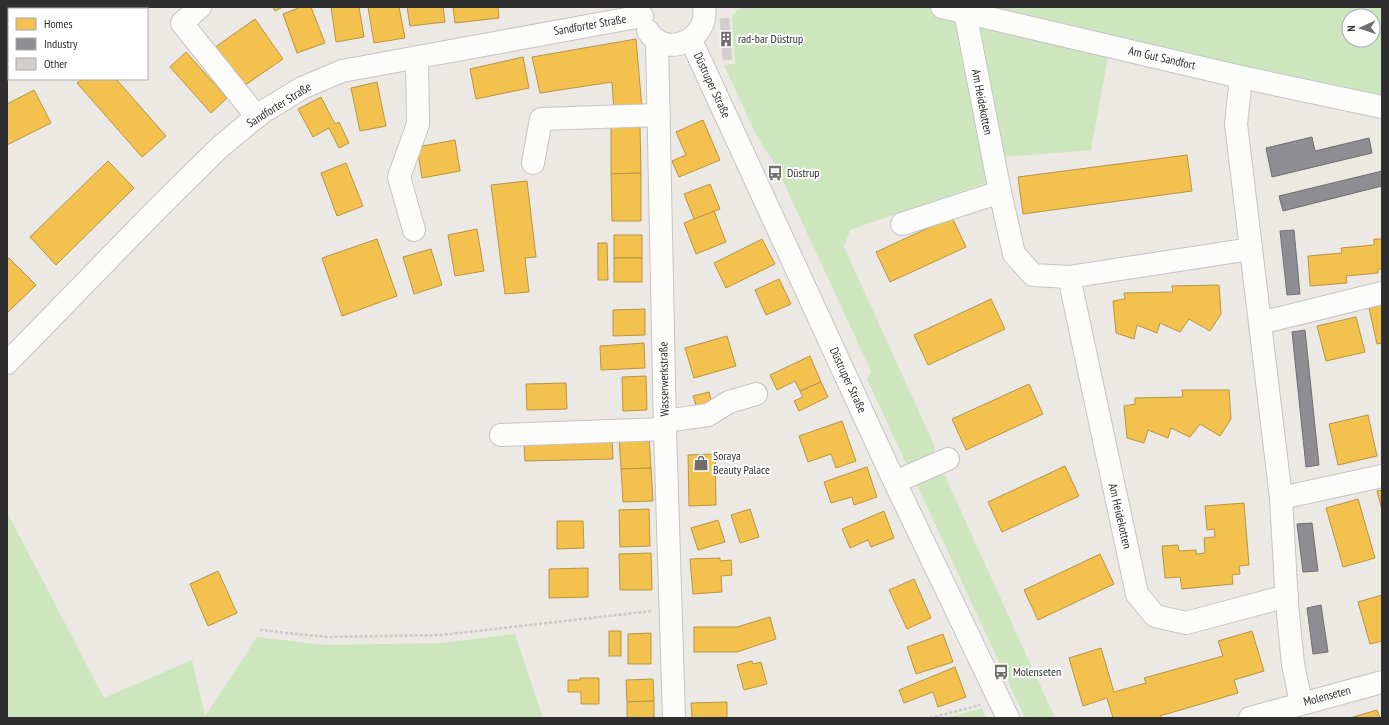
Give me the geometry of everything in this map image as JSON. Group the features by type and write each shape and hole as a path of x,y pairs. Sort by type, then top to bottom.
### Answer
{"street":[{"path":"200,7 182,23 257,116"},
{"path":"642,12 644,26 650,34 657,40 674,45 691,40 702,27 705,18 704,7"},
{"name":"Am Gut Sandfort","path":"942,7 1240,77 1382,107"},
{"name":"Sandforter Straße","path":"7,363 160,206 220,147 257,116 302,88 342,71 417,58 642,12"},
{"name":"Am Heidekotten","path":"965,12 1000,192 1014,254 1033,275 1069,277 1251,249"},
{"name":"Wasserwerkstraße","path":"657,40 665,425 674,718"},
{"name":"Düstruper Straße","path":"691,40 895,482 1004,709"},
{"path":"414,230 399,177 418,124 417,58"},
{"path":"1240,77 1236,124 1281,498 1293,664 1301,703"},
{"path":"533,163 541,119 658,115"},
{"path":"902,224 1000,192"},
{"name":"Am Heidekotten","path":"1069,277 1137,594 1155,616 1186,623 1287,596"},
{"path":"1260,323 1382,293"},
{"path":"501,435 665,425 708,415 729,402 756,394"},
{"path":"895,482 948,459"},
{"path":"1281,498 1382,476"},
{"name":"Molenseten","path":"1250,718 1382,682"}],"path":[{"path":"260,630 326,637 442,635 670,609"},
{"path":"930,718 1004,709"}],"green space":[{"path":"743,7 1382,7 1382,109 1110,46 1091,150 1002,157 985,183 850,230 844,247 935,447 933,456 913,465 906,463 867,379 871,371 775,164 756,135 724,65 735,64 732,15"},
{"path":"936,472 945,476 1055,718 1025,718 917,485 918,480"},
{"path":"7,512 104,698 192,660 205,716 257,637 325,645 442,643 515,634 543,718 7,718"},
{"path":"982,708 986,718 946,718"}],"building: Homes":[{"path":"273,7 283,7 275,11"},
{"path":"301,7 311,7 325,43 297,53 283,14"},
{"path":"331,7 359,7 364,37 336,42"},
{"path":"368,7 399,7 405,38 374,43"},
{"path":"407,7 443,7 445,22 410,26"},
{"path":"453,7 498,7 499,18 455,23"},
{"path":"255,19 283,59 241,88 214,48"},
{"path":"636,39 642,108 614,111 612,82 540,93 532,57"},
{"path":"186,52 227,98 211,113 170,67"},
{"path":"523,57 529,88 476,99 470,69"},
{"path":"81,80 117,80 166,136 142,157 77,83"},
{"path":"377,82 386,126 360,131 351,88"},
{"path":"34,90 51,123 7,145 7,104"},
{"path":"321,97 335,124 339,122 349,143 339,148 329,128 313,137 298,109"},
{"path":"703,120 720,160 679,177 672,161 686,155 676,132"},
{"path":"611,126 640,126 641,173 611,174"},
{"path":"455,140 460,171 422,178 417,147"},
{"path":"1187,155 1192,191 1023,214 1018,177"},
{"path":"108,161 134,188 56,265 30,237"},
{"path":"346,163 363,206 337,216 321,173"},
{"path":"641,173 641,221 612,221 611,174"},
{"path":"527,181 536,257 525,258 529,292 505,294 491,185"},
{"path":"710,184 720,209 694,219 684,194"},
{"path":"714,211 726,242 696,254 684,223"},
{"path":"952,217 966,247 890,282 876,252"},
{"path":"477,229 484,271 455,276 448,235"},
{"path":"614,235 642,235 642,258 614,258"},
{"path":"377,239 397,296 342,316 322,258"},
{"path":"762,239 775,264 726,288 714,263"},
{"path":"1374,239 1382,239 1382,269 1378,269 1378,273 1346,276 1347,283 1310,286 1308,256 1342,253 1341,248 1374,245"},
{"path":"598,243 607,243 608,280 598,280"},
{"path":"431,249 442,285 414,294 403,257"},
{"path":"9,258 36,285 7,313 7,260"},
{"path":"614,258 642,258 642,282 614,282"},
{"path":"779,279 791,304 766,315 755,290"},
{"path":"1219,285 1221,314 1210,331 1189,319 1180,332 1160,323 1157,333 1137,325 1134,339 1116,333 1113,301 1125,299 1124,293 1173,292 1172,286"},
{"path":"991,299 1005,329 928,365 914,335"},
{"path":"1382,305 1382,343 1377,344 1369,308"},
{"path":"645,309 645,335 613,336 613,310"},
{"path":"1356,317 1365,352 1326,361 1317,326"},
{"path":"727,336 736,366 694,378 685,348"},
{"path":"644,343 645,368 601,370 600,346"},
{"path":"810,356 821,382 800,391 795,381 777,390 770,375"},
{"path":"646,376 647,410 623,411 622,377"},
{"path":"821,382 828,397 799,411 794,401 803,397 800,391"},
{"path":"566,383 567,409 527,410 526,384"},
{"path":"1029,384 1043,414 966,450 952,419"},
{"path":"1182,390 1229,390 1231,419 1220,436 1200,424 1190,437 1171,428 1168,438 1148,430 1144,443 1127,438 1124,406 1135,404 1135,398 1183,397"},
{"path":"709,392 713,408 698,412 693,396"},
{"path":"1368,415 1377,456 1338,465 1329,424"},
{"path":"842,421 856,461 836,468 831,454 808,462 799,436"},
{"path":"649,435 651,468 621,469 619,436"},
{"path":"612,436 613,459 525,461 524,438"},
{"path":"715,454 716,505 689,506 688,455"},
{"path":"1065,466 1079,496 1002,532 988,502"},
{"path":"867,467 877,497 854,505 852,497 831,503 824,482"},
{"path":"651,468 653,501 623,502 621,469"},
{"path":"1382,490 1382,510 1377,491"},
{"path":"1358,499 1375,558 1343,567 1326,508"},
{"path":"1244,503 1249,565 1239,566 1240,574 1232,575 1233,584 1182,589 1180,577 1165,578 1162,546 1178,545 1179,551 1196,550 1196,554 1205,553 1204,538 1215,537 1214,529 1207,530 1205,506"},
{"path":"649,509 650,546 620,547 619,510"},
{"path":"750,509 759,537 740,543 731,515"},
{"path":"884,511 894,538 871,547 868,540 850,548 842,529"},
{"path":"718,520 725,542 698,550 691,528"},
{"path":"557,521 583,521 584,548 557,549"},
{"path":"651,553 652,590 620,590 619,554"},
{"path":"1100,554 1114,584 1038,620 1024,590"},
{"path":"720,558 720,561 731,560 732,575 721,576 722,592 693,594 690,559"},
{"path":"588,568 588,597 549,598 549,569"},
{"path":"218,571 237,613 208,626 190,584"},
{"path":"914,579 931,618 907,629 889,590"},
{"path":"1382,595 1382,641 1370,644 1358,602"},
{"path":"770,617 776,639 737,652 694,652 694,627 737,627"},
{"path":"609,631 621,631 621,656 609,656"},
{"path":"1252,631 1264,671 1234,680 1238,693 1160,716 1161,718 1113,718 1107,698 1083,706 1069,658 1101,648 1114,692 1146,683 1144,678 1223,656 1218,641"},
{"path":"651,633 651,664 628,664 628,634"},
{"path":"943,634 953,662 916,674 907,647"},
{"path":"752,661 753,664 761,662 767,684 744,690 737,665"},
{"path":"955,667 966,697 938,707 933,692 904,703 899,690"},
{"path":"580,678 599,678 599,704 581,704 581,692 568,692 568,680 580,680"},
{"path":"653,679 654,701 627,702 626,680"},
{"path":"654,701 654,718 627,718 627,702"},
{"path":"727,702 727,718 692,718 691,703"},
{"path":"1377,710 1380,718 1350,718"}],"building: Industry":[{"path":"1312,137 1315,151 1369,138 1372,153 1272,177 1266,148"},
{"path":"1382,171 1382,186 1283,211 1279,196"},
{"path":"1294,230 1300,294 1287,295 1280,231"},
{"path":"1305,330 1319,465 1306,467 1292,332"},
{"path":"1312,523 1318,571 1303,572 1297,524"},
{"path":"1321,605 1328,652 1313,654 1307,608"}],"building: Other":[{"name":"rad-bar Düstrup","path":"729,18 732,60 723,60 720,19"}],"place":[{"name":"rad-bar Düstrup","path":"726,39"},
{"name":"Düstrup","path":"775,173"},
{"name":"Soraya Beauty Palace","path":"701,463"},
{"name":"Molenseten","path":"1001,672"}]}
